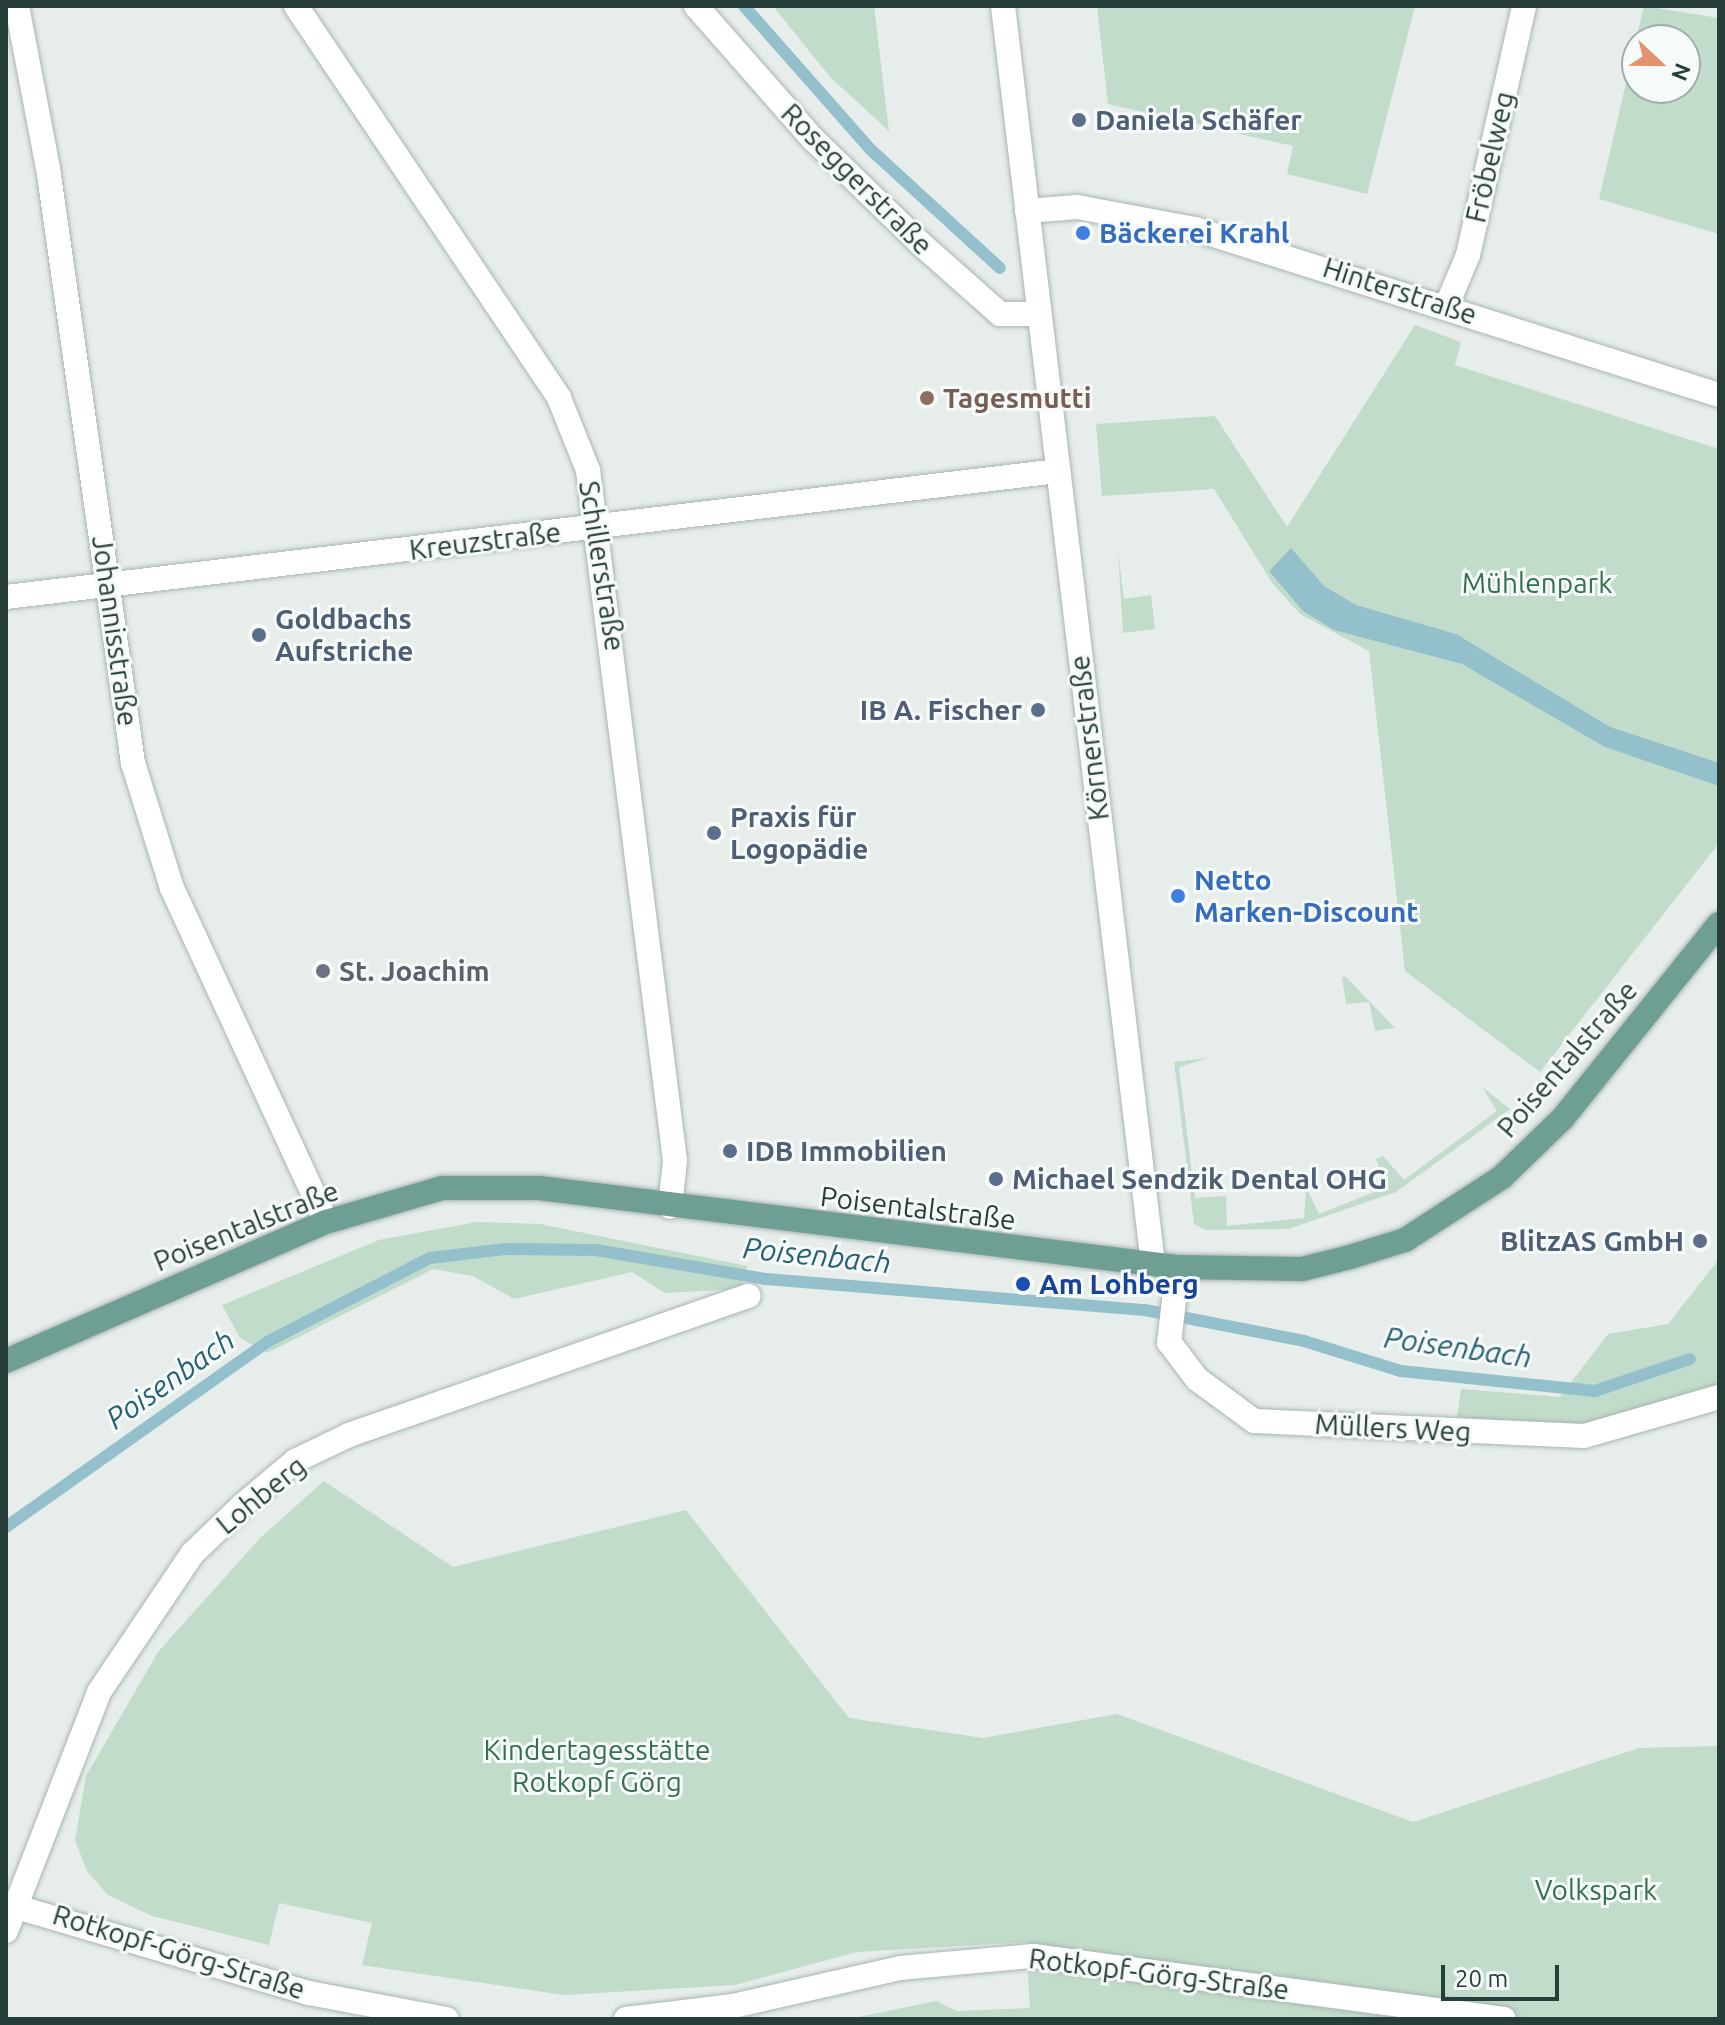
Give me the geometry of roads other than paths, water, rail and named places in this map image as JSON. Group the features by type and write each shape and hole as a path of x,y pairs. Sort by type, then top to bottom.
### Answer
{"main road":[{"name":"Poisentalstraße","path":"6,1361 326,1222 442,1188 539,1188 670,1207 1166,1266 1302,1269 1405,1240 1502,1177 1563,1118 1719,924"}],"street":[{"name":"Johannisstraße","path":"17,6 108,584 133,763 172,888 326,1222"},
{"name":"Schillerstraße","path":"296,6 559,398 588,470 599,528 675,1161 670,1207"},
{"name":"Roseggerstraße","path":"696,6 813,139 921,244 1000,314 1039,314"},
{"name":"Körnerstraße","path":"1003,6 1058,471 1166,1266"},
{"name":"Fröbelweg","path":"1447,305 1468,255 1524,6"},
{"name":"Hinterstraße","path":"1027,211 1077,207 1195,229 1447,305 1719,395"},
{"name":"Kreuzstraße","path":"6,597 1058,471"},
{"name":"Müllers Weg","path":"1166,1266 1172,1314 1169,1342 1197,1379 1254,1421 1584,1436 1719,1397"},
{"name":"Lohberg","path":"6,1931 13,1903 47,1814 99,1692 184,1565 243,1505 295,1461 349,1435 749,1296"},
{"name":"Rotkopf-Görg-Straße","path":"13,1903 244,1976 447,2019"},
{"name":"Rotkopf-Görg-Straße","path":"626,2019 733,2006 900,1968 1033,1956 1504,2019"}],"water":[{"path":"1291,548 1324,586 1356,605 1456,634 1610,727 1719,763 1719,786 1605,747 1462,664 1334,630 1303,611 1269,571"}],"waterway":[{"path":"744,6 870,149 1000,268"},
{"name":"Poisenbach","path":"6,1527 267,1342 430,1258 506,1249 596,1250 766,1279 1145,1310 1304,1341 1401,1371 1595,1391 1690,1359"}],"place":[{"name":"Daniela Schäfer","path":"1079,120"},
{"name":"Bäckerei Krahl","path":"1083,233"},
{"name":"Tagesmutti","path":"927,398"},
{"name":"Goldbachs Aufstriche","path":"259,635"},
{"name":"IB A. Fischer","path":"1038,710"},
{"name":"Praxis für Logopädie","path":"714,833"},
{"name":"Netto Marken-Discount","path":"1178,896"},
{"name":"St. Joachim","path":"323,971"},
{"name":"IDB Immobilien","path":"730,1151"},
{"name":"Michael Sendzik Dental OHG","path":"996,1179"},
{"name":"BlitzAS GmbH","path":"1700,1241"},
{"name":"Am Lohberg","path":"1023,1284"}],"park label":[{"name":"Mühlenpark","path":"1537,583"},
{"name":"Kindertagesstätte Rotkopf Görg","path":"597,1766"},
{"name":"Volkspark","path":"1596,1890"}]}
